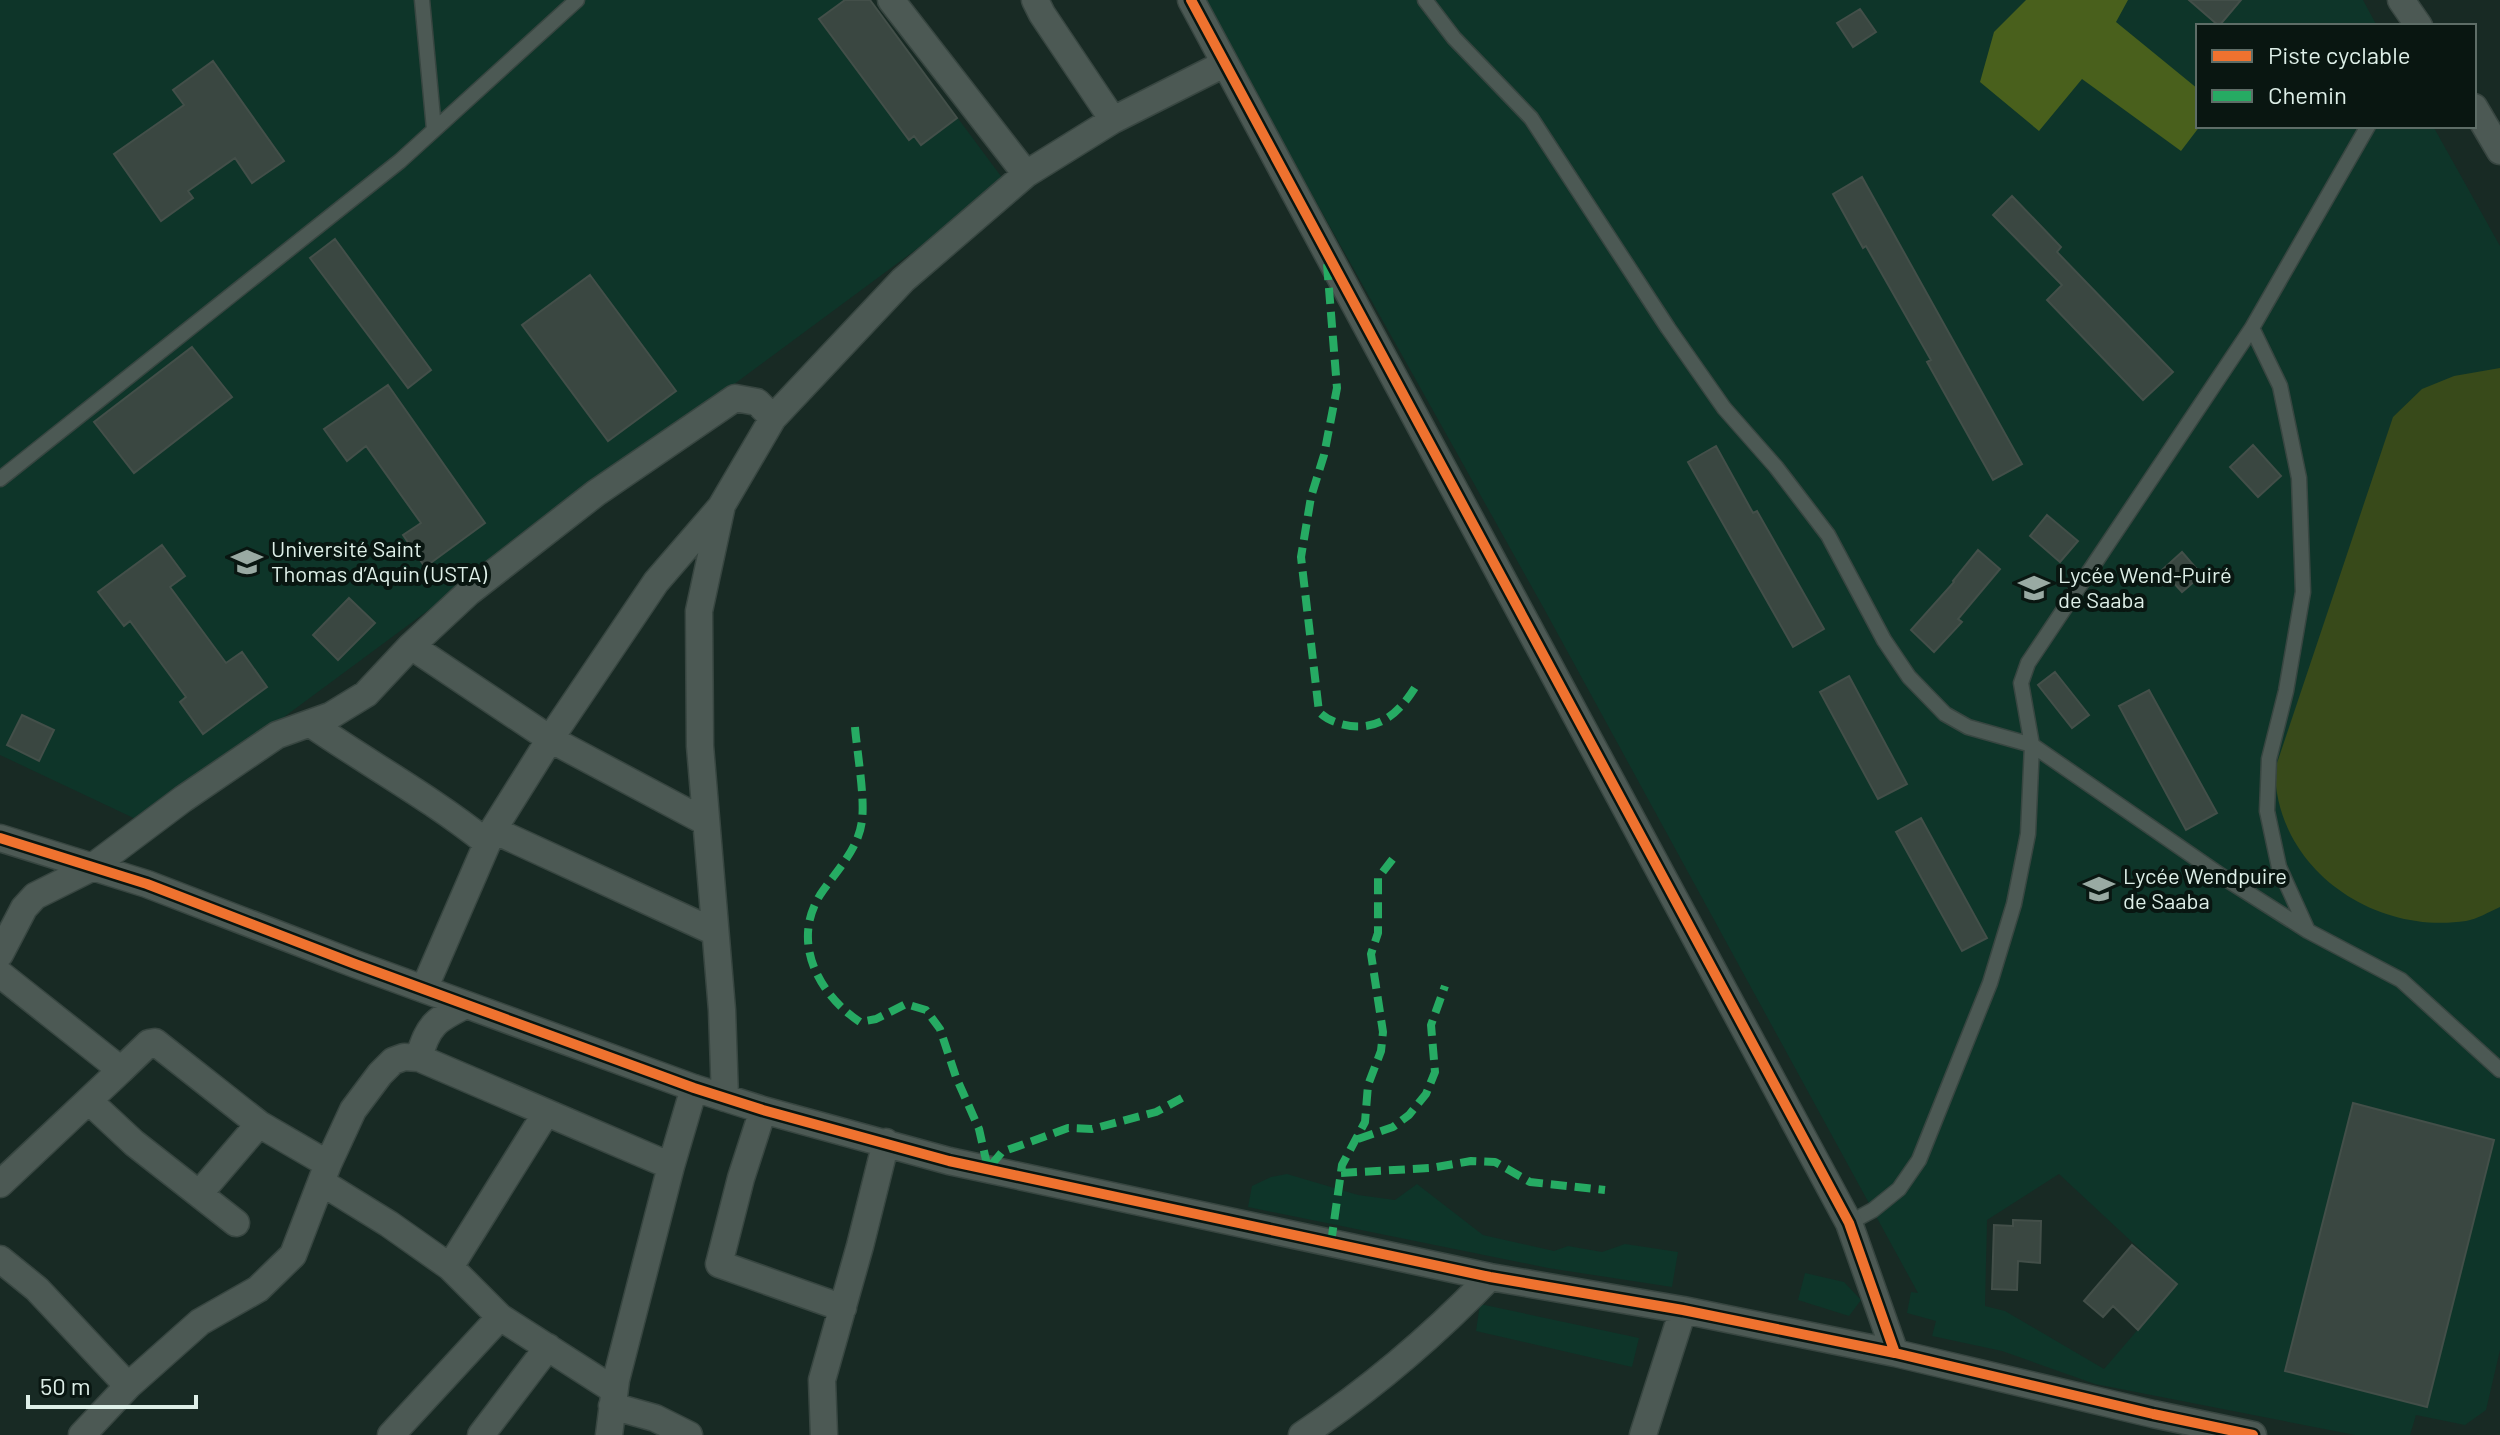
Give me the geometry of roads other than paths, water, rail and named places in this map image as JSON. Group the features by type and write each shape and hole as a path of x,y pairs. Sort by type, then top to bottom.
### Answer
{"street":[{"path":"891,0 1026,174"},
{"path":"1035,0 1113,120"},
{"path":"1191,0 1849,1223 1895,1353"},
{"path":"424,989 490,836 550,739 656,582 722,505 773,418 903,280 1026,174 1113,120 1224,64"},
{"path":"2476,110 2500,151"},
{"path":"0,954 24,908 35,896 91,868 183,799 277,735 330,716 366,694 411,646 469,592 553,526 731,400 739,398 757,402 773,418"},
{"path":"722,505 699,611 700,746 722,1010 725,1098"},
{"path":"411,646 550,739 706,822"},
{"path":"311,724 379,771 490,836 715,932"},
{"path":"0,838 147,884 694,1088 949,1161 1490,1277 1683,1310 1895,1353 2253,1435"},
{"path":"0,974 121,1070"},
{"path":"419,1058 424,1037 431,1027 441,1017 466,1005"},
{"path":"0,1184 149,1043 155,1042 389,1224 450,1267 500,1317 548,1347 613,1398 689,1435"},
{"path":"82,1435 128,1386 200,1322 258,1289 293,1255 324,1173 353,1110 393,1061 404,1057 419,1058 671,1166"},
{"path":"609,1435 613,1398 671,1166 694,1088"},
{"path":"89,1101 134,1143 236,1223"},
{"path":"763,1110 741,1178 719,1264 843,1308"},
{"path":"450,1267 546,1113"},
{"path":"199,1194 259,1124"},
{"path":"824,1435 822,1380 886,1142"},
{"path":"0,1259 37,1289 128,1386"},
{"path":"1302,1435 1347,1405 1413,1352 1490,1277"},
{"path":"1643,1435 1683,1310"},
{"path":"391,1435 500,1317"},
{"path":"481,1435 548,1347"}],"lane":[{"path":"422,0 434,129"},
{"path":"0,479 400,161 577,0"},
{"path":"1425,0 1454,38 1531,118 1724,408 1776,467 1828,535 1884,640 1909,677 1945,714 1968,727 2032,745 2226,879 2308,931 2401,980 2500,1070"},
{"path":"1849,1223 1873,1210 1899,1189 1919,1160 1990,983 2014,904 2028,834 2032,745 2021,683 2028,663 2252,328 2367,128"},
{"path":"2252,328 2280,386 2299,478 2303,592 2286,691 2269,759 2267,811 2279,867 2308,931"}],"place":[{"name":"Université Saint Thomas d’Aquin (USTA)","path":"247,562"},
{"name":"Lycée Wend-Puiré de Saaba","path":"2034,588"},
{"name":"Lycée Wendpuire de Saaba","path":"2099,889"}]}
